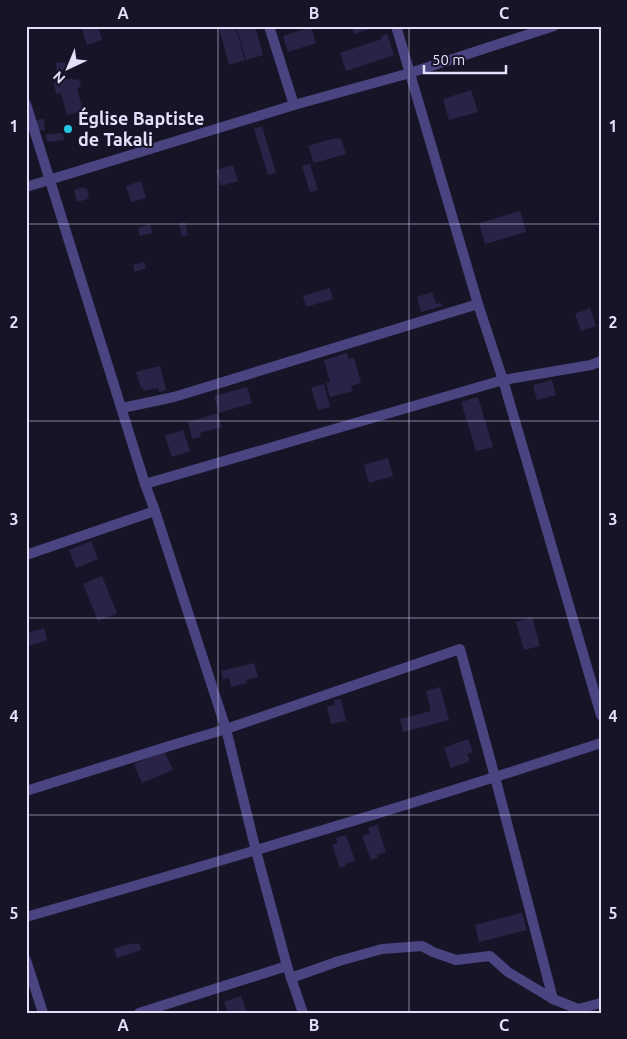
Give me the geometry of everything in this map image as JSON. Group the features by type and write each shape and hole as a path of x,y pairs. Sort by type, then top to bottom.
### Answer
{"street":[{"path":"269,26 294,105"},
{"path":"396,26 601,714"},
{"path":"26,186 294,105 410,73 554,26"},
{"path":"26,104 145,484 226,729 287,966 303,1013"},
{"path":"122,408 174,397 478,304"},
{"path":"145,484 503,380 591,365 601,361"},
{"path":"26,555 155,511"},
{"path":"26,791 166,746 226,729 460,649 553,999"},
{"path":"26,917 256,851 601,743"},
{"path":"291,978 339,961 382,949 422,946 456,960 490,956 508,972 553,999 578,1009 601,1003"},
{"path":"26,960 43,1013"},
{"path":"139,1013 287,966"}],"building":[{"path":"81,26 98,26 102,40 87,45"},
{"path":"235,26 245,60 229,65 219,28"},
{"path":"236,26 255,26 263,55 246,60"},
{"path":"351,26 375,26 375,27 354,34"},
{"path":"311,27 316,43 288,52 283,36"},
{"path":"387,34 394,55 346,71 340,53 382,39 381,36"},
{"path":"65,62 67,74 57,75 56,63"},
{"path":"73,78 74,80 79,79 81,87 77,88 83,111 67,115 61,93 56,94 54,82"},
{"path":"471,90 478,112 449,120 443,99"},
{"path":"44,119 45,130 38,130 37,120"},
{"path":"262,126 276,173 268,175 254,129"},
{"path":"63,133 64,140 47,142 46,134"},
{"path":"341,138 346,154 314,163 308,146"},
{"path":"310,164 318,190 310,192 302,166"},
{"path":"233,165 238,181 221,186 216,170"},
{"path":"141,181 146,198 131,202 126,186"},
{"path":"84,187 87,189 89,197 77,202 74,190"},
{"path":"520,211 526,232 485,244 479,223"},
{"path":"185,222 188,235 182,236 179,224"},
{"path":"150,224 152,233 140,236 138,228"},
{"path":"144,262 146,268 135,272 133,265"},
{"path":"330,288 333,299 306,307 303,296"},
{"path":"432,292 436,304 441,303 443,306 421,312 417,297"},
{"path":"590,308 596,326 581,331 575,314"},
{"path":"347,353 348,359 354,358 361,383 351,386 353,391 330,397 326,383 330,382 324,360"},
{"path":"160,366 166,390 159,392 158,388 144,391 141,388 136,372"},
{"path":"552,380 556,395 537,400 533,385"},
{"path":"324,384 330,407 318,410 311,388"},
{"path":"247,387 252,403 219,413 214,396"},
{"path":"478,397 493,447 476,451 461,402"},
{"path":"218,413 222,427 200,433 201,437 192,439 188,422"},
{"path":"183,430 190,451 172,457 165,436"},
{"path":"388,458 393,476 369,483 364,465"},
{"path":"91,541 98,559 76,568 69,550"},
{"path":"102,576 117,613 98,621 83,584"},
{"path":"532,617 540,646 524,650 516,622"},
{"path":"44,628 47,640 29,646 26,633"},
{"path":"254,663 258,677 246,680 247,683 231,687 229,678 223,679 221,671"},
{"path":"440,687 449,720 403,732 400,719 431,711 426,691"},
{"path":"341,699 346,721 331,724 327,707 335,705 334,700"},
{"path":"468,739 473,752 467,754 470,761 451,768 444,748"},
{"path":"164,751 173,770 142,783 134,764"},
{"path":"377,825 386,852 377,855 378,858 371,860 362,836 370,833 368,828"},
{"path":"346,835 355,861 345,864 346,866 340,868 332,845 338,843 336,838"},
{"path":"522,913 527,930 479,942 475,925"},
{"path":"132,943 133,945 139,943 141,950 117,958 114,949"},
{"path":"241,996 247,1013 228,1013 224,1002"}],"place":[{"name":"Église Baptiste de Takali","path":"68,129"}]}
